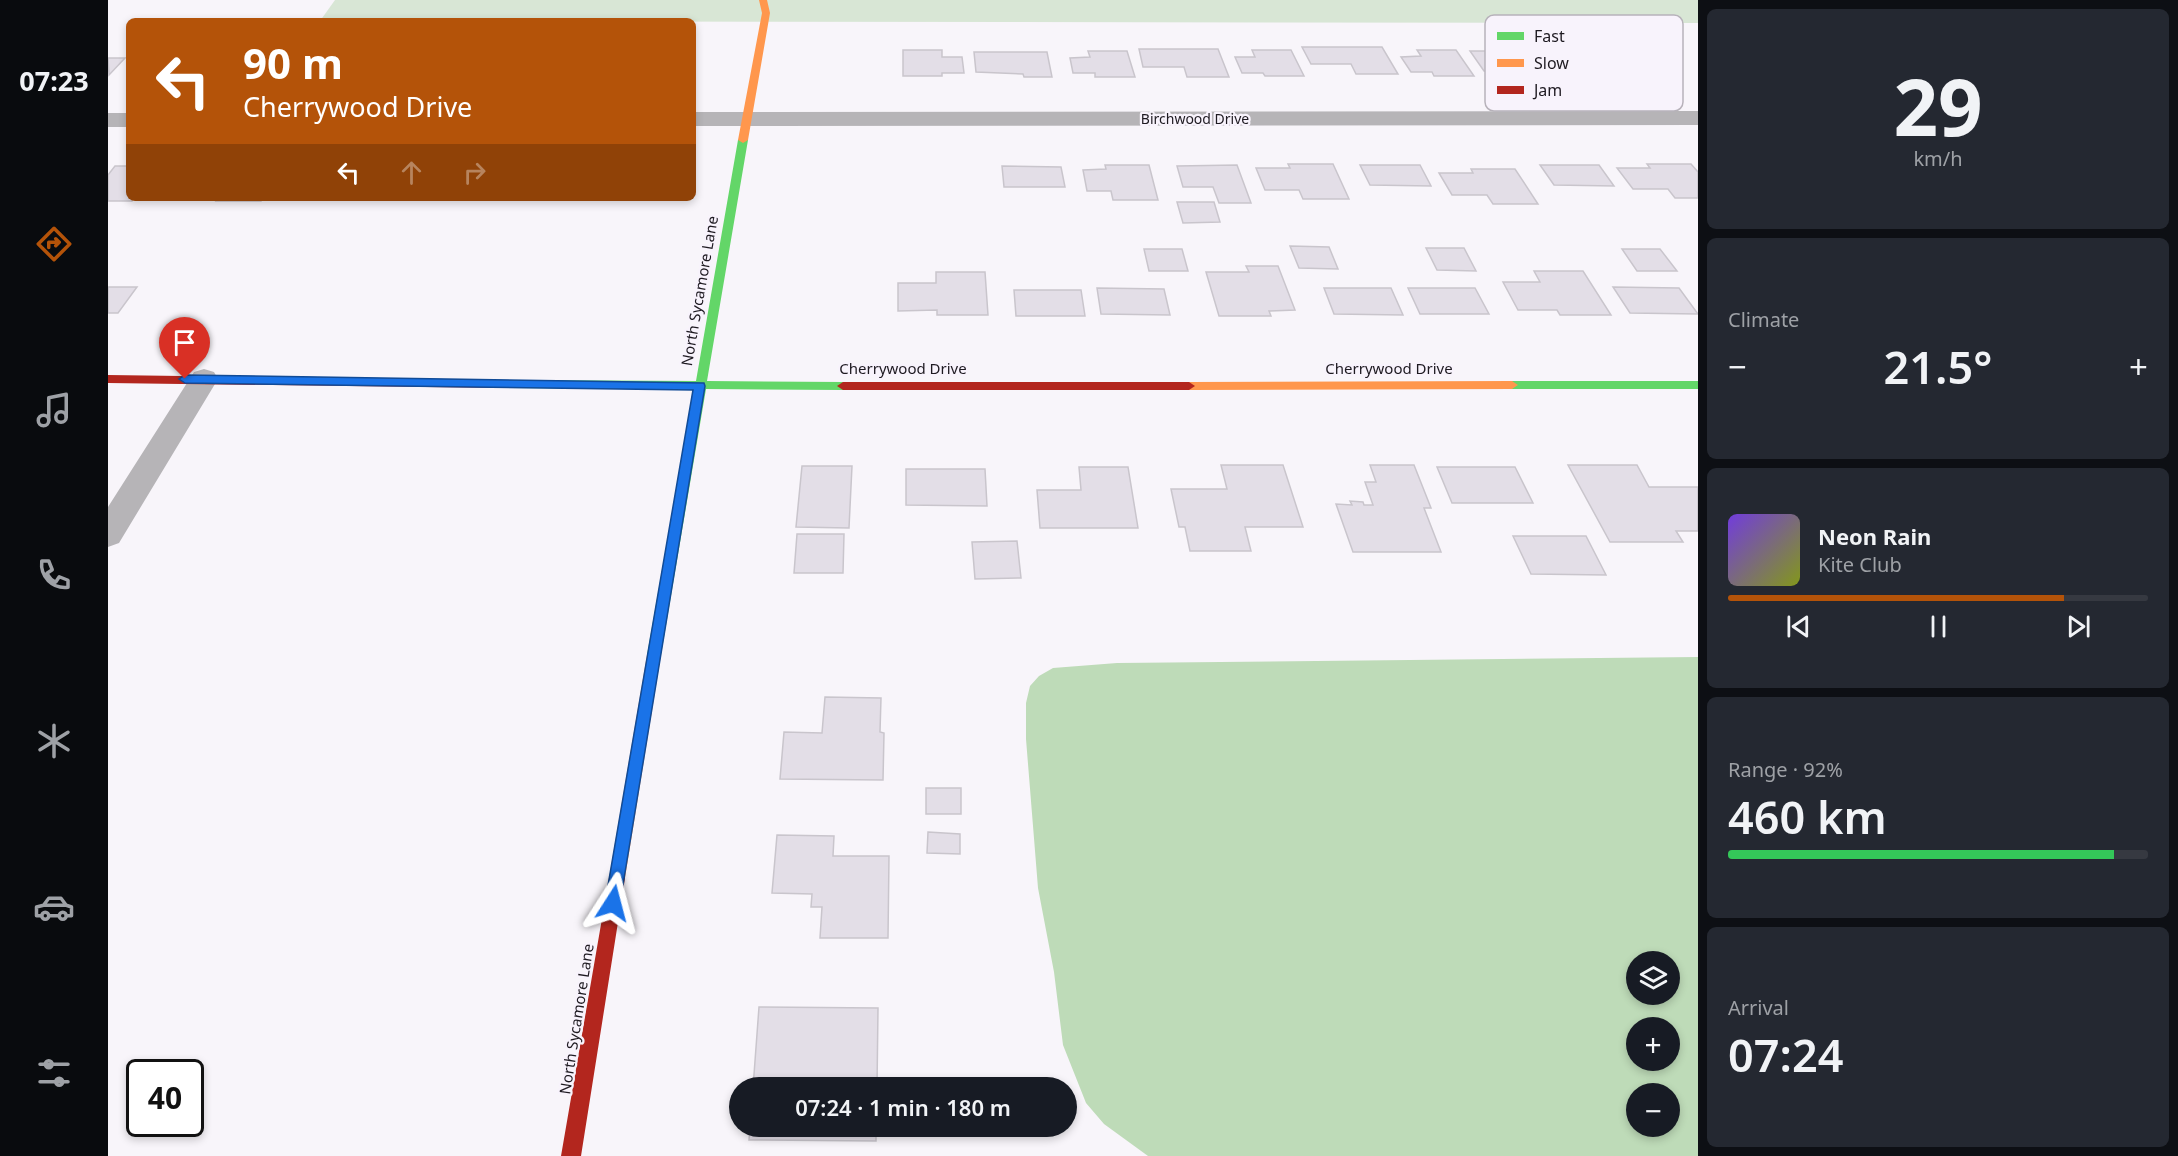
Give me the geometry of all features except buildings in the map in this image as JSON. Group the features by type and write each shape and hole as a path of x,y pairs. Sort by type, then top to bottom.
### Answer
{"street":[{"name":"North Sycamore Lane","path":"571,1156 699,386 766,13 763,0"},
{"name":"Birchwood Drive","path":"696,119 1698,118"},
{"path":"108,120 126,120"},
{"name":"Cherrywood Drive","path":"108,379 699,386 1698,385"},
{"path":"108,534 204,379"}],"shaded area":[{"path":"335,0 1698,0 1698,23 1683,23 1683,15 1485,15 1485,23 696,22 696,18 322,18"},
{"path":"1698,657 1698,1156 1148,1156 1104,1124 1086,1103 1063,1045 1054,972 1038,888 1026,739 1026,703 1030,686 1039,676 1053,668 1117,663"}],"traffic: fast":[{"path":"654,655 743,140"},
{"path":"501,384 843,386"},
{"path":"1512,385 1698,385"}],"traffic: slow":[{"path":"743,140 766,13 763,0"},
{"path":"1189,386 1512,385"},
{"path":"617,878 654,655"}],"traffic: jam":[{"path":"108,379 501,384"},
{"path":"843,386 1189,386"},
{"path":"571,1156 617,878"}],"route":[{"path":"185,379 699,386 613,903"}]}
